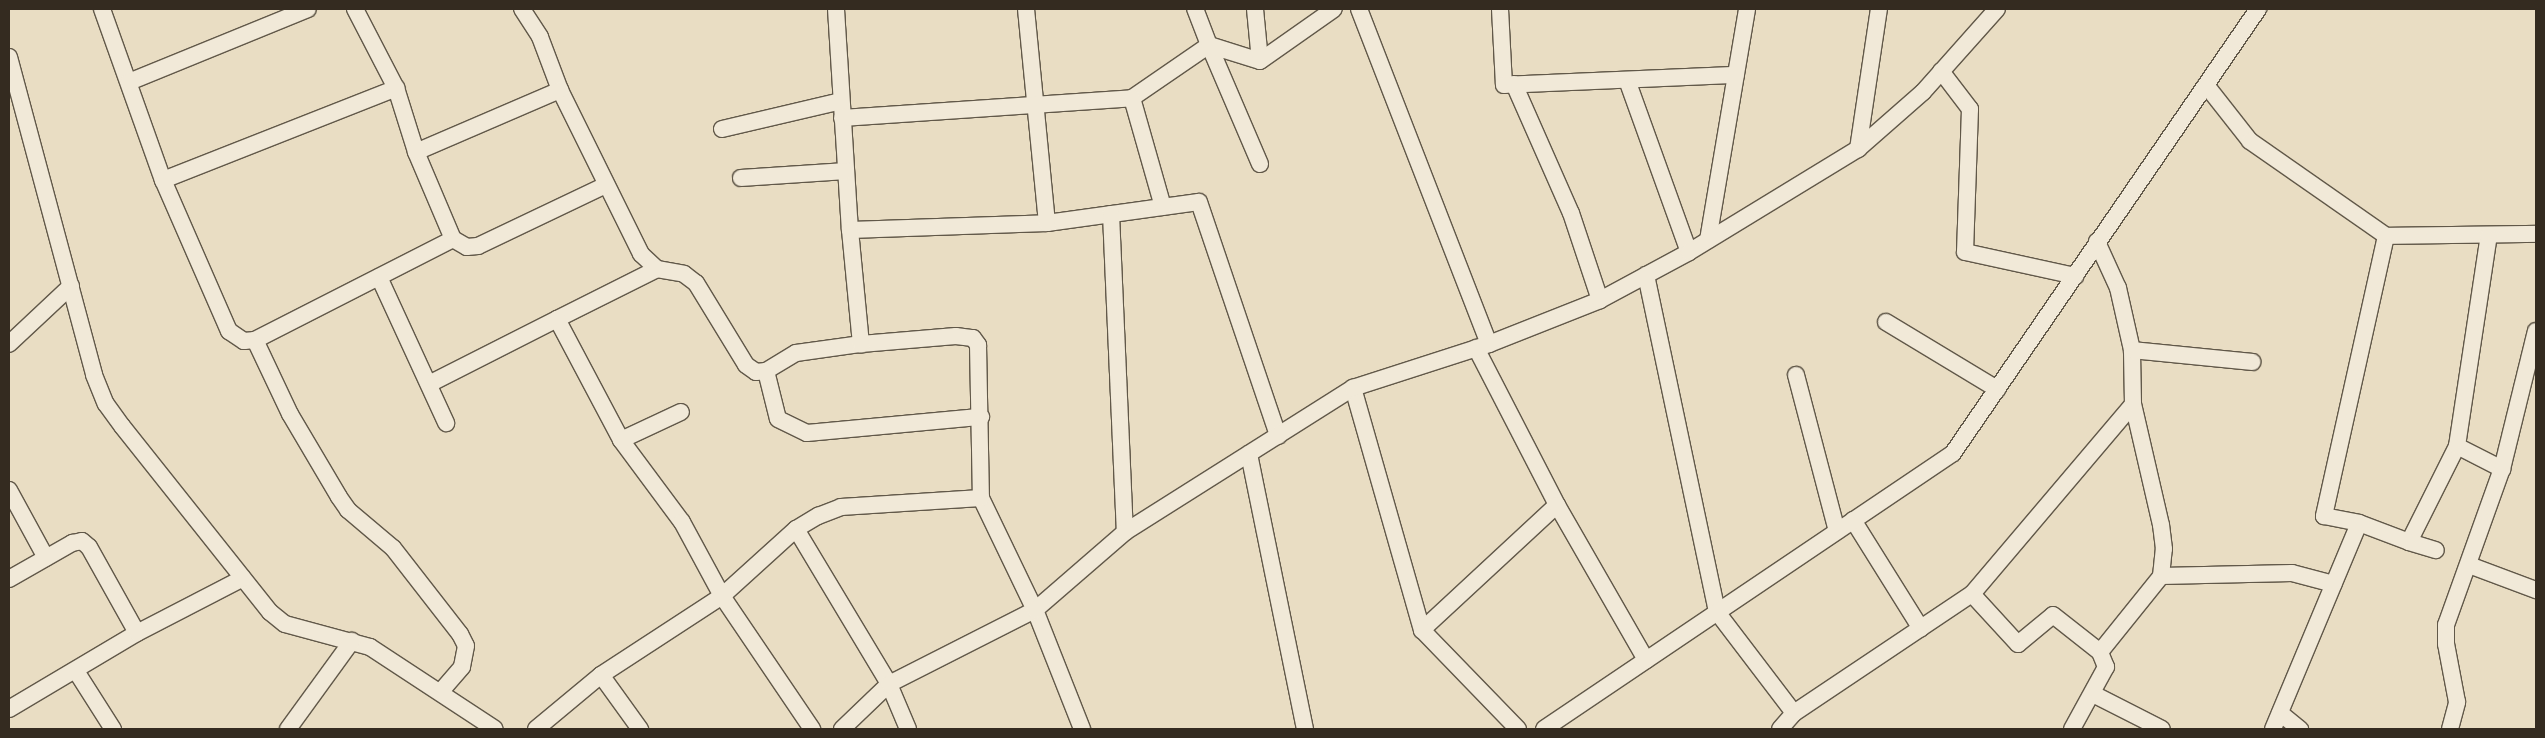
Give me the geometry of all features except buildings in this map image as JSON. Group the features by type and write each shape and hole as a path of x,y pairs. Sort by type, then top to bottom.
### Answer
{"street":[{"path":"102,9 130,82 163,180 229,331 244,341 255,340 453,239"},
{"path":"130,82 308,9"},
{"path":"355,9 396,88 416,152 453,239 467,247 478,246 606,185"},
{"path":"522,9 540,36 560,90 641,254 657,269 684,274 696,283 739,357 756,372 766,371 796,353 861,344 956,336 973,338 981,355 981,498 1035,610 1082,729"},
{"path":"836,9 850,230 861,344"},
{"path":"1026,9 1047,223"},
{"path":"1195,9 1260,164"},
{"path":"1256,9 1260,61"},
{"path":"1260,61 1334,9"},
{"path":"1360,9 1482,346 1557,505 1646,660"},
{"path":"1500,9 1504,85 1736,75"},
{"path":"1708,240 1747,9"},
{"path":"1858,149 1879,9"},
{"path":"842,729 888,684 1035,610 1125,532 1354,388 1482,346 1600,300 1689,252 1858,149 1923,92 1998,9"},
{"path":"1546,729 1953,452 2258,9"},
{"path":"842,118 1132,98 1209,45"},
{"path":"1209,45 1260,61"},
{"path":"9,57 94,375 106,404 244,578 284,624 301,631 352,641 384,654 495,729"},
{"path":"1941,72 1970,108 1965,252 2075,276"},
{"path":"1627,80 1689,252"},
{"path":"1514,84 1571,213 1600,300"},
{"path":"2206,85 2250,141 2386,236 2536,234"},
{"path":"163,180 396,88"},
{"path":"416,152 560,90"},
{"path":"1132,98 1163,207"},
{"path":"722,129 841,101"},
{"path":"741,178 846,171"},
{"path":"850,230 1047,223 1199,202 1278,436"},
{"path":"1111,214 1125,532"},
{"path":"2409,542 2457,446 2489,235"},
{"path":"2386,236 2324,516 2360,523 2409,542 2436,550"},
{"path":"2097,242 2118,288 2132,350 2133,404 2161,525 2164,549 2161,576 2100,652"},
{"path":"428,384 657,269"},
{"path":"1646,275 1717,612 1790,723 1972,594 2133,404"},
{"path":"379,277 446,423"},
{"path":"9,344 71,286"},
{"path":"557,319 622,440 682,522 722,596 812,729"},
{"path":"1886,322 1996,389"},
{"path":"2450,729 2457,702 2446,644 2446,625 2502,469 2536,331"},
{"path":"255,340 290,414 348,510 393,548 460,634 466,646 462,667 440,692"},
{"path":"2132,350 2252,362"},
{"path":"766,371 778,419 808,433 981,417"},
{"path":"1796,375 1837,531"},
{"path":"1354,388 1422,630 1518,729"},
{"path":"622,440 681,412"},
{"path":"2457,446 2502,469"},
{"path":"1249,454 1306,729"},
{"path":"9,490 46,558"},
{"path":"536,729 601,676 722,596 796,529 841,507 981,498"},
{"path":"1422,630 1557,505"},
{"path":"1854,520 1921,629"},
{"path":"2273,729 2360,523"},
{"path":"796,529 888,684 908,729"},
{"path":"9,579 72,543 82,542 88,547 137,633"},
{"path":"2468,565 2536,590"},
{"path":"2161,576 2292,573 2334,584"},
{"path":"9,708 76,671 137,633 244,578"},
{"path":"1972,594 2018,644 2052,615 2100,652 2106,667 2093,694 2072,729"},
{"path":"288,729 352,641"},
{"path":"76,671 113,729"},
{"path":"601,676 640,729"},
{"path":"2093,694 2162,729"},
{"path":"2280,713 2300,729"}]}
